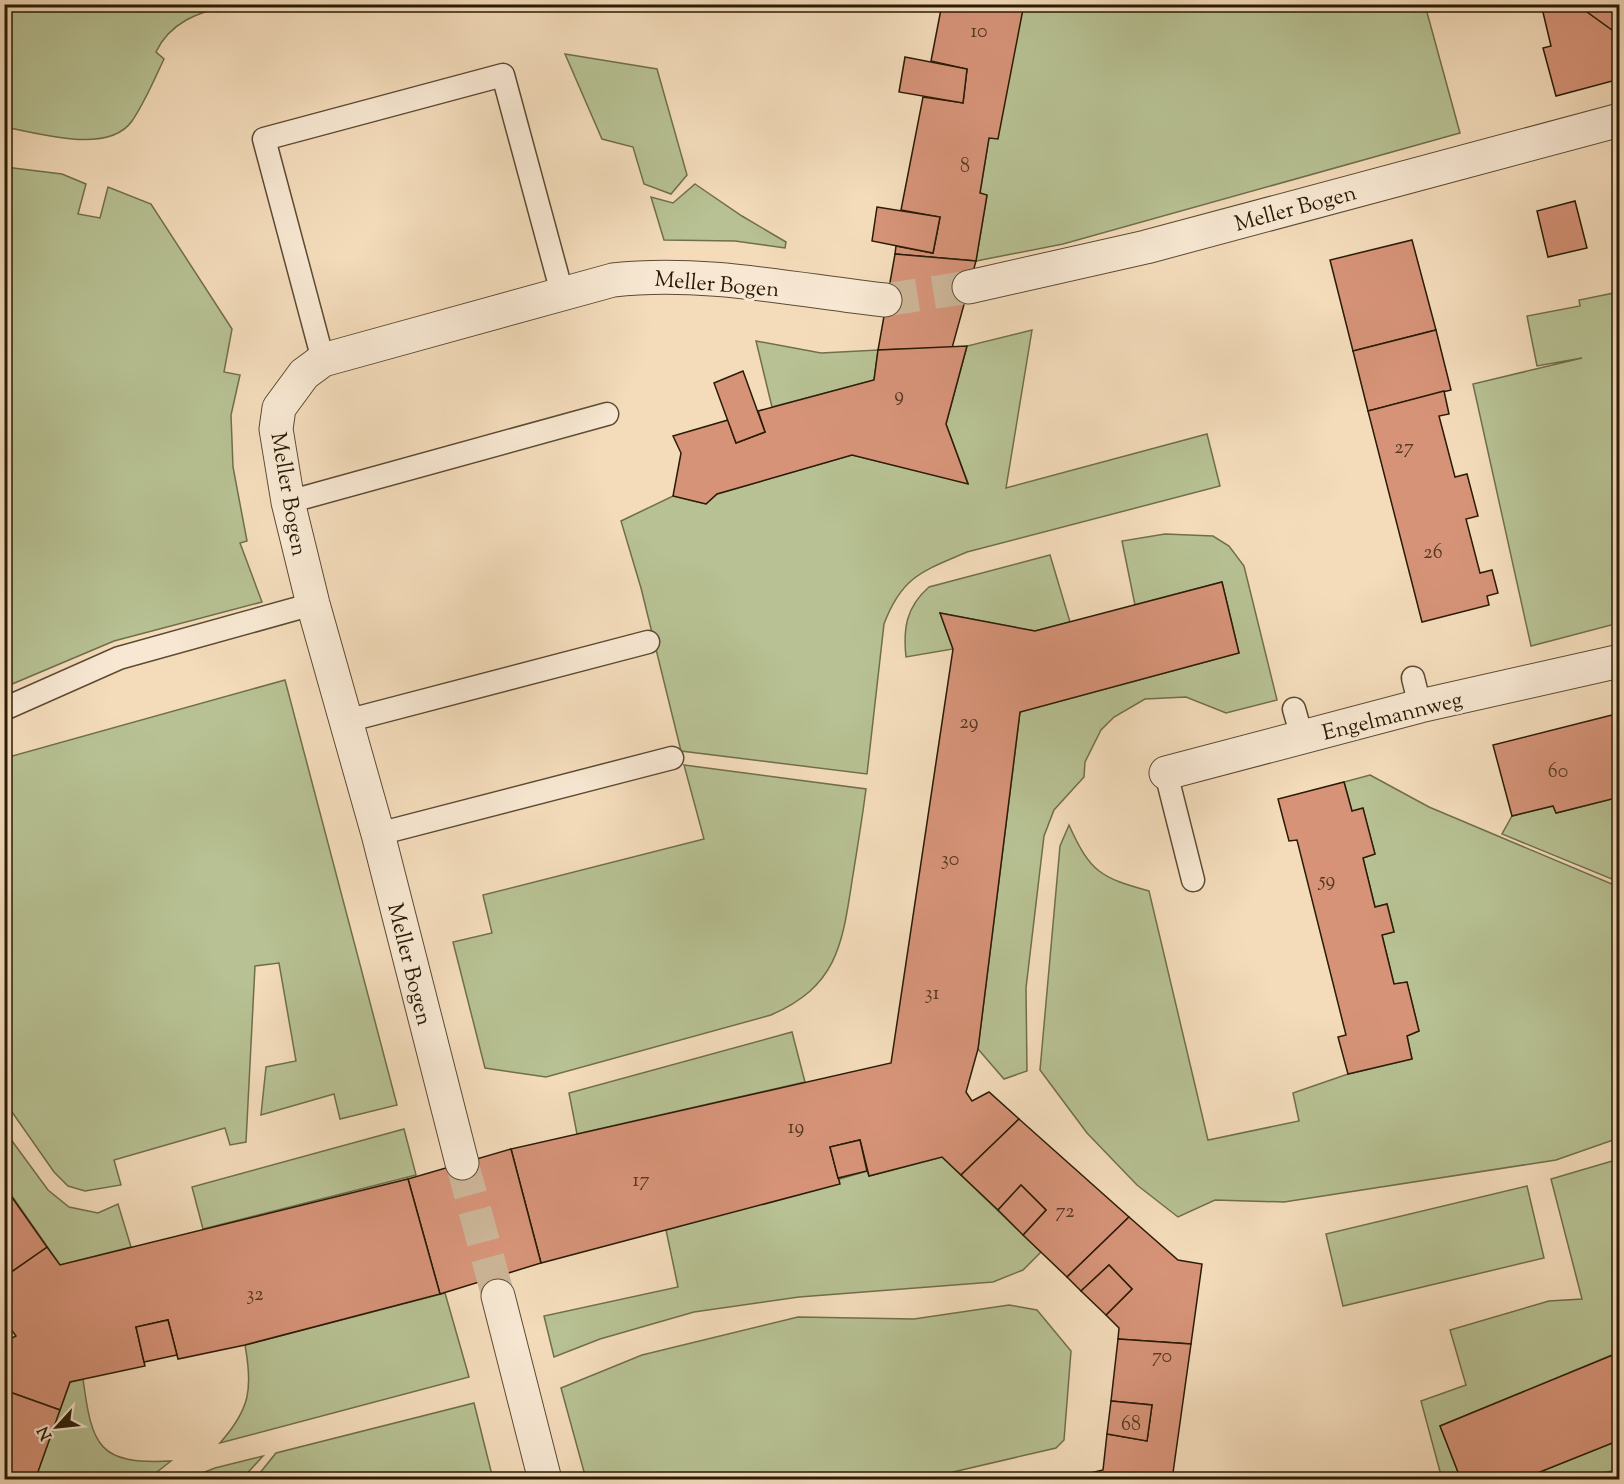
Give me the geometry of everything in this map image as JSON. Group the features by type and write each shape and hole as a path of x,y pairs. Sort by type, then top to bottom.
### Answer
{"street":[{"name":"Meller Bogen","path":"969,287 1146,247 1620,120"},
{"name":"Meller Bogen","path":"462,1163 378,834 313,604 288,502 276,429 279,408 304,374 323,360 613,280 656,275 738,281 885,300"},
{"name":"Engelmannweg","path":"1166,773 1298,723 1417,692 1620,661"},
{"path":"498,1296 545,1479"}],"lane":[{"path":"323,360 264,139 503,75 562,293"},
{"path":"288,502 607,414"},
{"path":"4,709 119,658 313,604"},
{"path":"346,721 648,642"},
{"path":"378,834 672,758"},
{"path":"1166,773 1193,880"}],"green space":[{"path":"11,5 227,5 195,15 169,33 156,52 164,59 145,99 132,121 121,131 107,137 72,139 5,127 4,53"},
{"path":"1024,5 1425,5 1460,133 1063,244 976,261 987,196 980,193 989,138"},
{"path":"565,54 657,69 687,175 671,194 644,184 633,147 602,139"},
{"path":"5,167 62,174 86,184 78,214 100,218 108,187 151,204 232,329 224,372 240,375 231,415 233,467 247,541 240,543 262,602 114,641 5,687"},
{"path":"695,184 786,242 785,248 735,241 664,240 651,197 673,203"},
{"path":"1619,292 1619,623 1531,646 1473,384 1582,358 1537,366 1527,316 1580,306 1579,300"},
{"path":"1032,330 1006,488 1207,434 1220,486 967,552 926,570 916,577 898,595 884,624 867,774 681,751 641,588 621,521 673,496 706,504 717,494 852,455 968,483 946,424 967,346"},
{"path":"756,341 821,353 878,350 874,380 772,407"},
{"path":"1165,534 1213,536 1229,546 1244,566 1277,700 1226,713 1186,697 1145,699 1114,717 1101,730 1085,762 1084,777 1054,810 1044,836 1026,988 1027,1071 1004,1079 978,1049 1020,712 1239,653 1222,582 1135,605 1122,541"},
{"path":"1050,555 1070,622 1035,631 940,613 953,649 906,657 905,637 908,619 915,602 929,587"},
{"path":"285,680 397,1105 340,1119 334,1094 261,1115 266,1067 296,1061 279,963 255,966 246,1142 230,1145 225,1128 114,1160 121,1185 85,1191 68,1186 54,1172 5,1102 5,758"},
{"path":"684,765 866,789 844,925 832,962 823,977 793,1004 771,1015 546,1077 485,1068 453,942 492,933 483,895 704,839"},
{"path":"1370,775 1429,807 1619,887 1619,1138 1556,1160 1284,1202 1215,1200 1178,1217 1137,1185 1087,1133 1040,1070 1060,846 1069,825 1076,841 1099,871 1119,882 1149,891 1208,1140 1299,1121 1293,1093 1348,1074 1412,1059 1407,1036 1419,1031 1407,982 1394,984 1382,935 1394,932 1387,904 1375,907 1363,858 1375,854 1363,809 1352,811 1344,782"},
{"path":"1619,797 1619,882 1502,834 1512,816 1553,806 1557,813"},
{"path":"792,1032 805,1082 577,1134 569,1093"},
{"path":"404,1129 416,1175 203,1229 192,1187"},
{"path":"4,1130 48,1190 69,1207 98,1213 118,1204 131,1247 60,1265 5,1186"},
{"path":"942,1157 1041,1252 1023,1270 993,1282 799,1297 694,1312 600,1339 554,1357 544,1316 678,1287 666,1230 867,1171 869,1176"},
{"path":"1619,1159 1619,1352 1440,1426 1461,1479 1442,1479 1421,1401 1466,1385 1450,1330 1549,1301 1582,1299 1551,1179"},
{"path":"1527,1186 1544,1258 1343,1306 1326,1234"},
{"path":"445,1293 469,1377 220,1443 238,1420 247,1398 249,1374 245,1345"},
{"path":"1009,1305 1037,1310 1071,1351 1064,1440 1056,1448 923,1479 586,1479 561,1388 642,1355 798,1317 914,1319"},
{"path":"83,1379 90,1421 103,1447 113,1454 128,1459 171,1461 148,1479 35,1480 70,1382"},
{"path":"474,1403 493,1479 255,1479 276,1453"},
{"path":"1619,1440 1619,1469 1577,1480 1544,1479 1541,1471"},
{"path":"263,1456 242,1479 187,1479 215,1468"}],"building":[{"path":"4,4 11,4 4,53"},
{"path":"942,4 1024,4 998,139 989,138 980,193 987,195 976,261 895,254 896,246 933,253 940,217 901,210 923,97 963,103 967,69 931,61"},
{"path":"1541,4 1576,4 1620,35 1620,79 1556,96 1543,48 1551,46"},
{"path":"1576,4 1620,4 1620,19 1612,30"},
{"path":"1620,19 1620,35 1612,30"},
{"path":"905,57 967,69 963,103 899,92"},
{"path":"1575,201 1587,248 1548,257 1537,211"},
{"path":"877,207 940,217 933,253 872,241"},
{"path":"1412,240 1436,330 1353,351 1330,260"},
{"path":"895,254 976,261 952,348 878,350"},
{"path":"1436,330 1451,390 1368,411 1353,351"},
{"path":"967,346 946,424 968,484 852,455 717,494 706,504 673,496 681,453 673,436 728,420 736,443 765,432 758,411 874,380 878,350"},
{"path":"743,371 765,432 736,443 714,383"},
{"path":"1444,391 1449,414 1439,416 1455,477 1467,474 1478,516 1466,519 1480,573 1492,570 1498,593 1487,596 1489,605 1422,622 1368,411"},
{"path":"1222,582 1239,653 1020,712 978,1049 966,1092 972,1101 989,1092 1019,1119 961,1175 942,1157 869,1176 860,1140 830,1147 840,1184 541,1263 511,1149 891,1063 953,649 940,613 1035,631"},
{"path":"1620,713 1620,797 1556,813 1553,806 1512,816 1493,745"},
{"path":"1344,782 1352,811 1363,808 1375,854 1363,858 1375,907 1387,904 1394,932 1382,935 1394,984 1407,982 1419,1031 1407,1036 1412,1059 1348,1074 1338,1037 1346,1035 1297,840 1289,841 1278,799"},
{"path":"1019,1119 1129,1217 1067,1277 1023,1235 1046,1210 1021,1185 998,1210 961,1175"},
{"path":"860,1140 867,1171 838,1178 830,1147"},
{"path":"511,1149 541,1263 440,1294 408,1179"},
{"path":"408,1179 440,1294 245,1345 178,1359 168,1320 136,1327 145,1366 70,1382 60,1410 4,1390 4,1342 16,1336 4,1320 4,1277 47,1247 60,1265"},
{"path":"1021,1185 1046,1210 1023,1235 998,1210"},
{"path":"4,1186 47,1247 4,1277"},
{"path":"1129,1217 1178,1260 1202,1264 1191,1344 1118,1339 1119,1328 1106,1315 1132,1289 1109,1265 1081,1291 1067,1277"},
{"path":"1109,1265 1132,1289 1106,1315 1081,1291"},
{"path":"168,1320 177,1355 144,1362 136,1327"},
{"path":"1118,1339 1191,1344 1172,1480 1119,1475 1118,1480 1082,1480 1081,1475 1103,1470 1107,1434 1147,1441 1152,1405 1111,1401"},
{"path":"1620,1352 1620,1440 1520,1480 1461,1480 1440,1426"},
{"path":"4,1390 60,1410 35,1480 4,1480"},
{"path":"1111,1401 1152,1405 1147,1441 1107,1434"},
{"path":"1119,1475 1148,1480 1118,1480"}],"tunnel":[{"path":"885,300 969,287"},
{"path":"462,1163 498,1296"}]}
